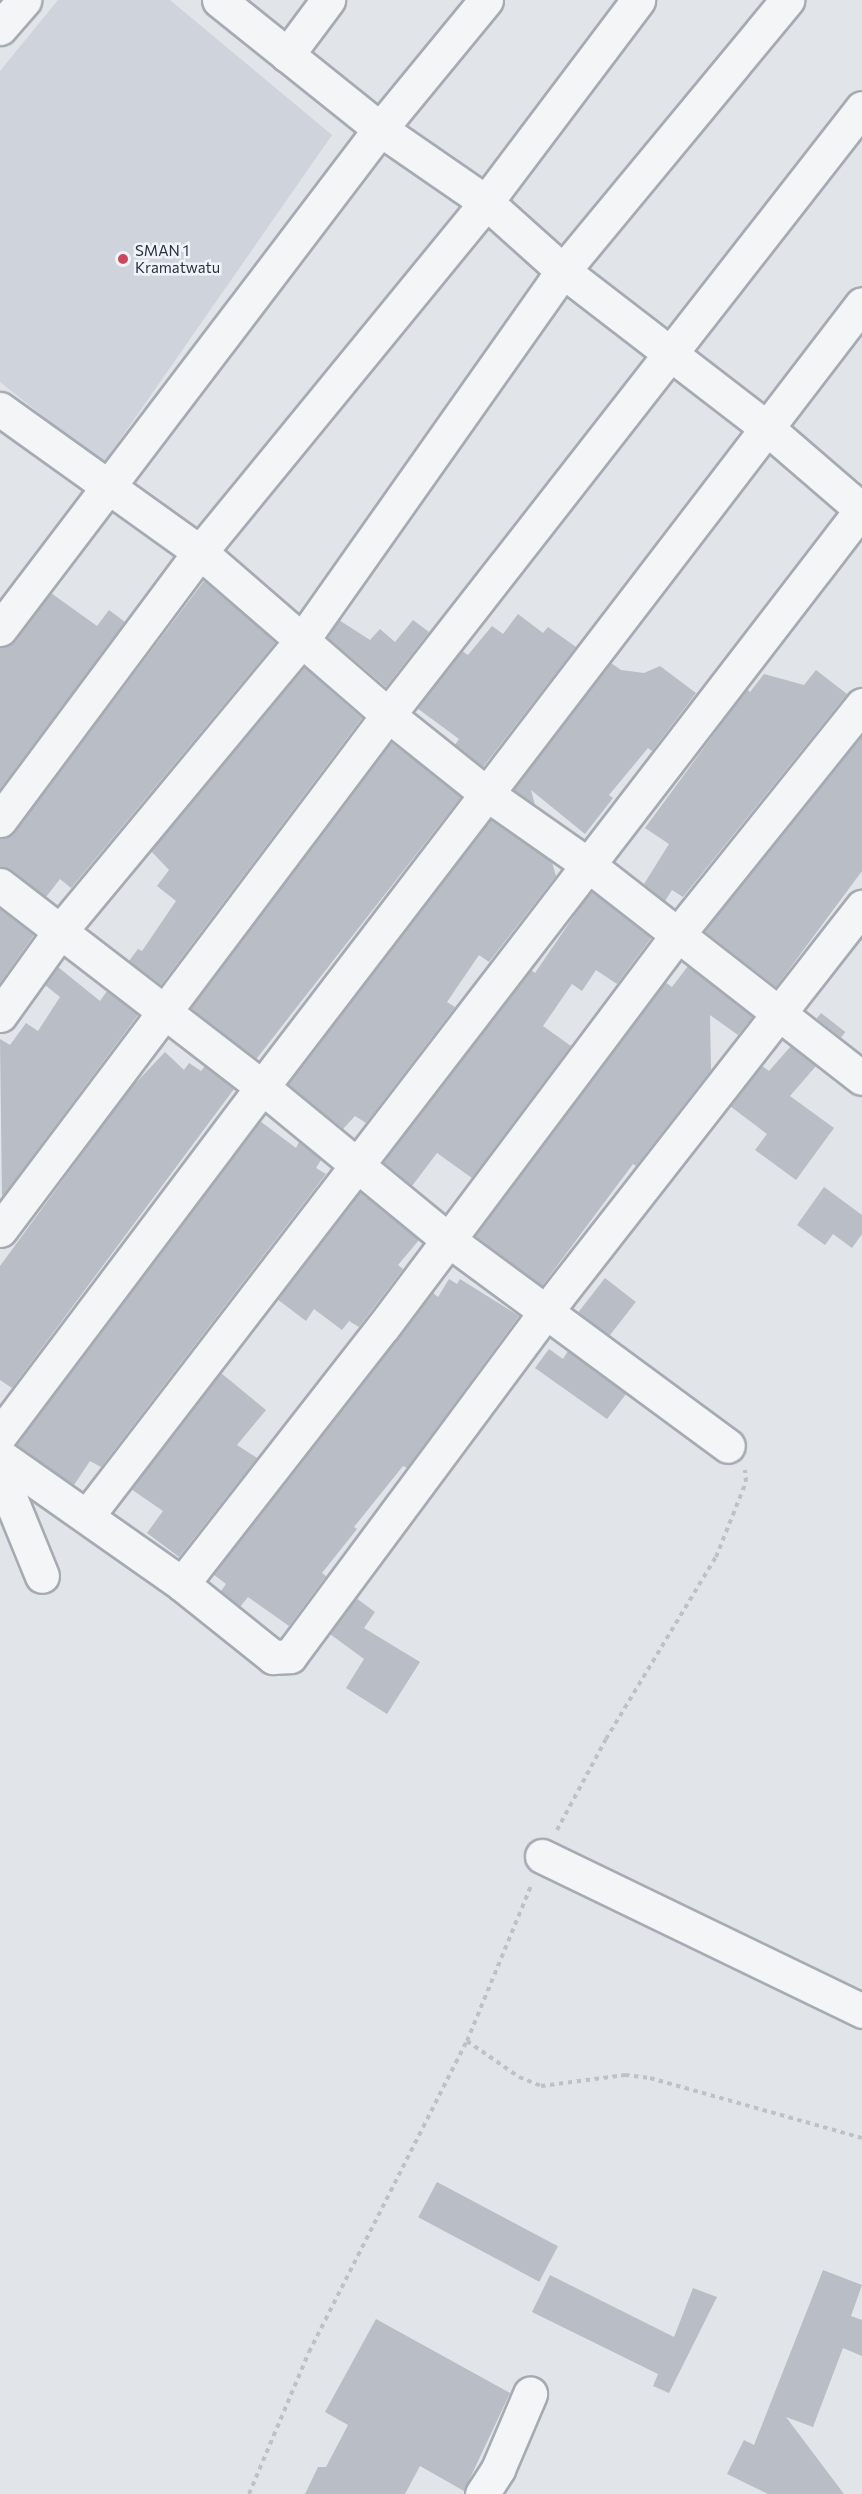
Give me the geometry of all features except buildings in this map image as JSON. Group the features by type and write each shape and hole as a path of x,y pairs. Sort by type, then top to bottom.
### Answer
{"street":[{"path":"0,28 24,0"},
{"path":"87,1516 862,509 768,429 673,353 563,271 486,202 380,129 219,0"},
{"path":"287,55 328,0"},
{"path":"0,629 380,129 486,0"},
{"path":"0,820 200,552 486,202 638,0"},
{"path":"0,1015 61,930 303,639 563,271 787,0"},
{"path":"0,1230 167,1013 388,715 673,353 862,108"},
{"path":"0,1436 262,1087 862,304"},
{"path":"4,422 108,488 200,552 388,715 487,794 587,864 862,1078"},
{"path":"182,1584 356,1363 446,1239 678,934 862,705"},
{"path":"0,885 262,1087 357,1163 446,1239 547,1310 737,1454"},
{"path":"0,1456 182,1584 273,1657 290,1656 547,1310 862,907"},
{"path":"0,1473 42,1576"},
{"path":"542,1856 862,2011"},
{"path":"482,2494 498,2469 530,2394"}],"path":[{"path":"249,2494 309,2352 467,2041 542,1856 606,1739 716,1557 746,1482 737,1454"},
{"path":"467,2041 519,2077 542,2085 625,2075 650,2078 862,2138"}],"shaded area":[{"name":"SMAN 1 Kramatwatu","path":"58,0 170,0 332,135 103,464 0,382 0,71"}],"place":[{"name":"SMAN 1 Kramatwatu","path":"123,259"}]}
